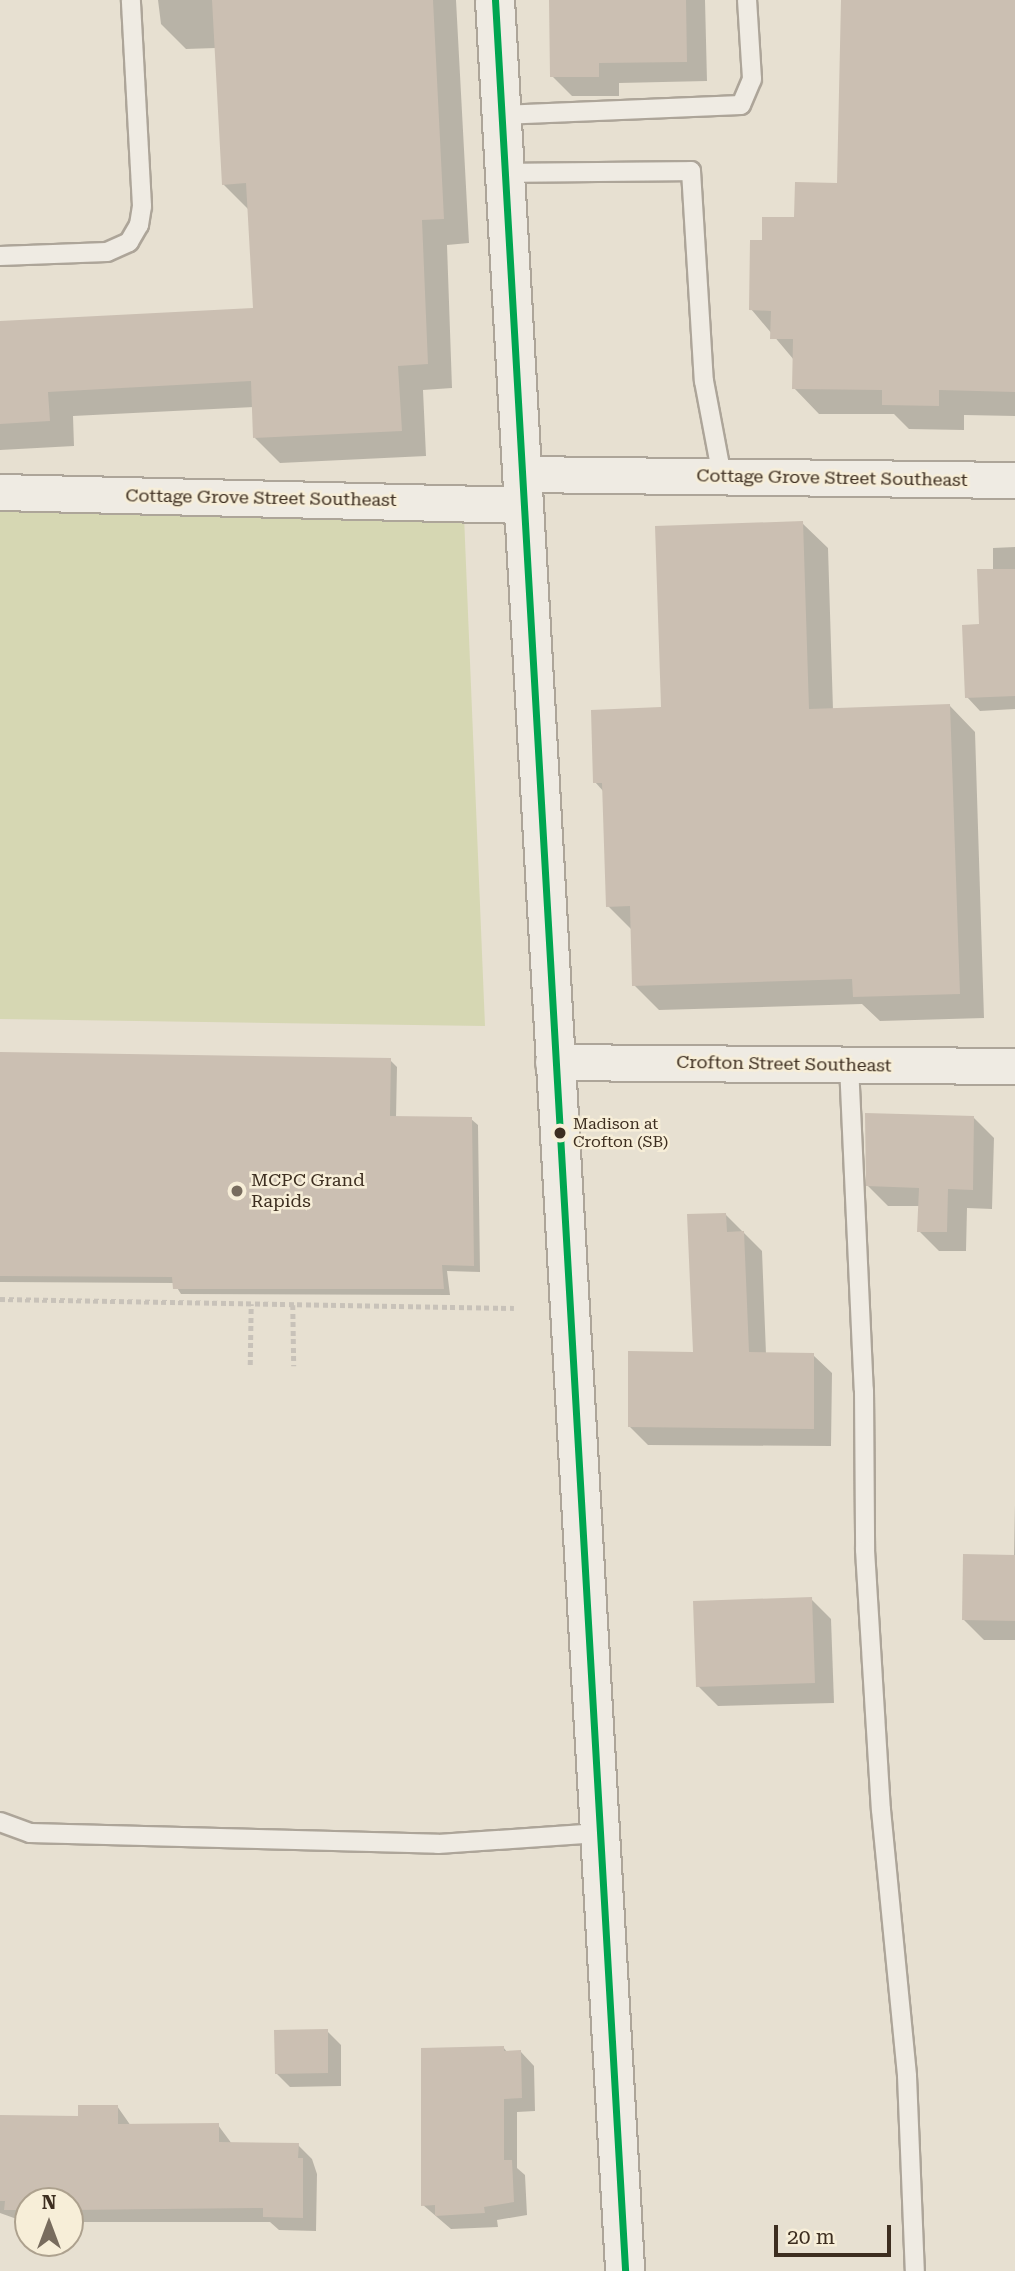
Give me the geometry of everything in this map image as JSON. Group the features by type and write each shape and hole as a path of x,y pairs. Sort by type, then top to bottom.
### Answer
{"street":[{"path":"495,0 625,2271"},
{"name":"Cottage Grove Street Southeast","path":"0,492 522,489 722,476 1015,480"},
{"name":"Crofton Street Southeast","path":"554,1062 1015,1066"}],"lane":[{"path":"0,256 107,252 129,242 139,225 131,0"},
{"path":"501,114 741,105 752,79 747,0"},
{"path":"505,173 691,171 704,381 722,476"},
{"path":"849,1065 864,1390 865,1550 881,1810 906,2076 915,2271"},
{"path":"0,1822 30,1833 438,1844 599,1833"}],"path":[{"path":"0,1299 514,1308"},
{"path":"250,1304 250,1365"},
{"path":"293,1305 294,1366"}],"green space":[{"path":"0,505 464,516 485,1026 0,1019"}],"building":[{"path":"212,0 433,0 444,219 422,220 428,364 398,366 402,431 253,438 251,381 48,392 50,421 0,424 0,321 253,308 246,183 222,185"},
{"path":"549,0 686,0 687,62 599,63 599,77 550,77"},
{"path":"841,0 1015,0 1015,392 939,390 939,406 882,405 882,390 792,389 793,339 770,339 771,311 749,310 750,240 762,240 762,217 794,217 795,182 837,183"},
{"path":"803,521 809,709 950,704 960,994 853,997 852,979 632,986 630,906 606,907 602,783 593,783 591,710 661,707 655,526"},
{"path":"977,569 1015,569 1015,696 965,698 962,625 979,624"},
{"name":"MCPC Grand Rapids","path":"0,1052 391,1058 390,1116 472,1117 474,1266 442,1265 444,1289 173,1289 172,1277 0,1276"},
{"path":"865,1113 974,1116 973,1190 948,1189 947,1232 917,1232 919,1188 866,1186"},
{"path":"726,1213 727,1232 744,1231 749,1352 814,1353 814,1429 628,1427 628,1351 693,1352 687,1214"},
{"path":"963,1554 1015,1555 1015,1621 962,1620"},
{"path":"812,1597 815,1683 696,1687 693,1601"},
{"path":"328,2029 328,2073 275,2074 274,2030"},
{"path":"504,2046 504,2051 521,2050 522,2098 504,2099 504,2160 512,2160 514,2202 484,2207 485,2213 435,2216 435,2205 421,2206 421,2048"},
{"path":"78,2105 118,2105 118,2124 219,2123 219,2142 299,2143 298,2158 303,2158 303,2218 263,2217 263,2208 84,2210 84,2187 14,2187 14,2210 4,2210 5,2201 0,2201 0,2115 78,2116"}],"transit line":[{"path":"495,0 625,2271"}],"place":[{"name":"Madison at Crofton (SB)","path":"560,1133"},
{"name":"MCPC Grand Rapids","path":"237,1191"}]}
